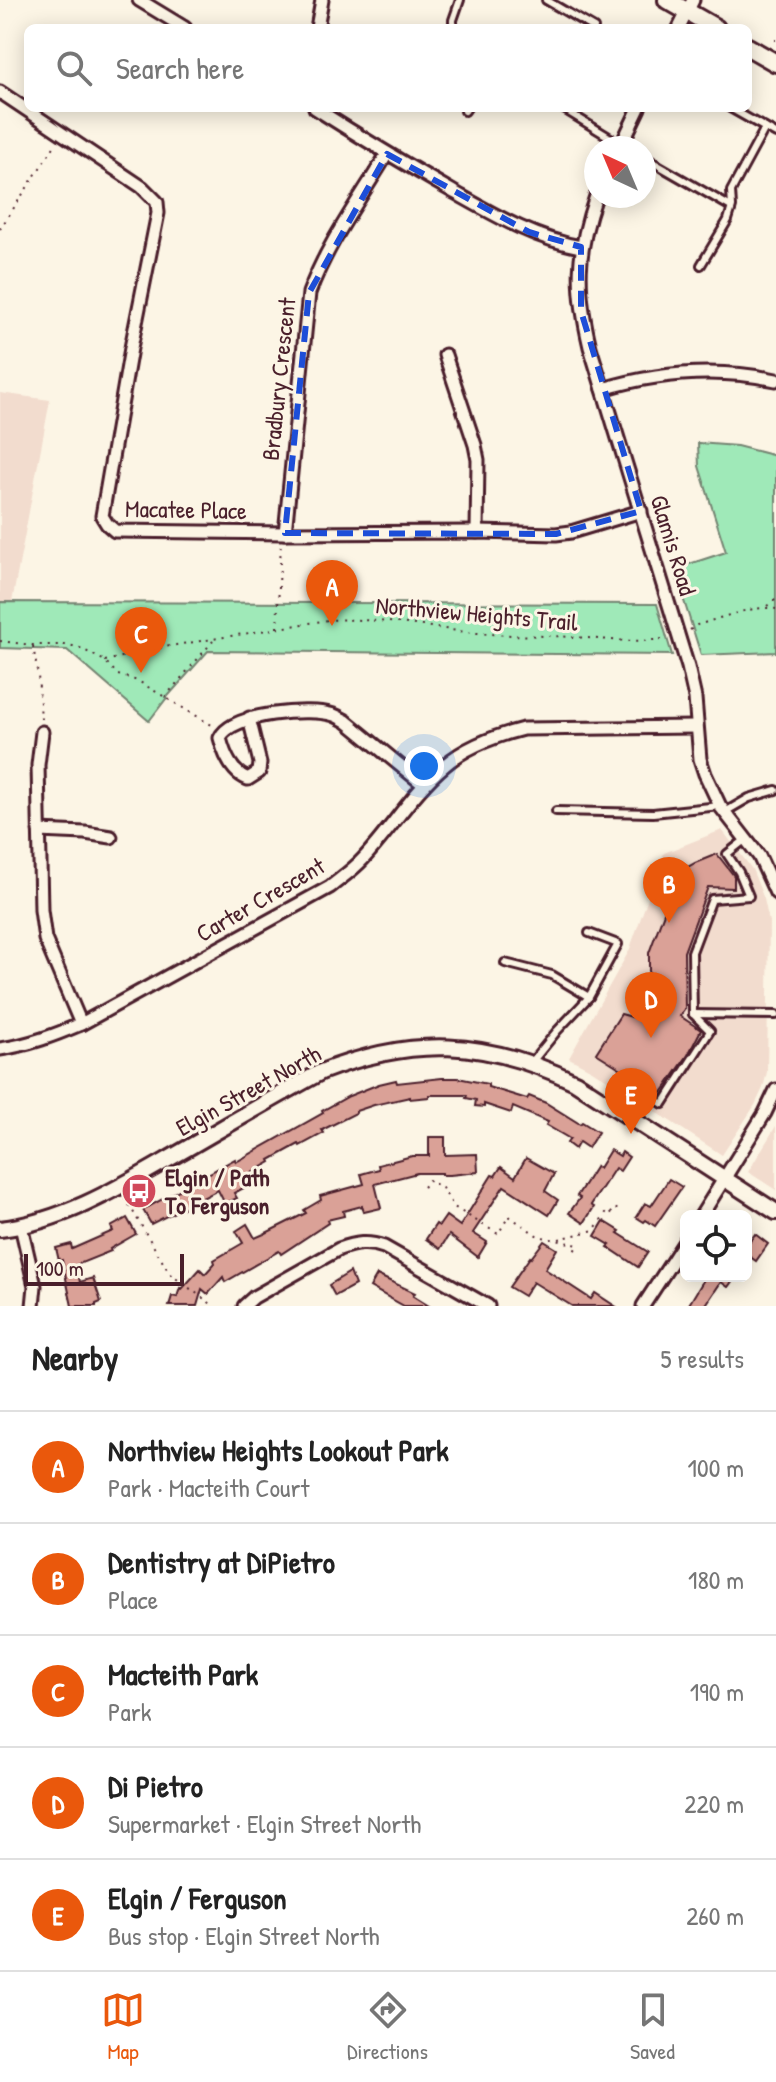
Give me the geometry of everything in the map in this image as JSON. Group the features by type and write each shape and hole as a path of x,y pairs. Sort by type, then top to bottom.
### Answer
{"main road":[{"path":"667,0 689,6 711,24"},
{"path":"752,49 776,63"}],"street":[{"path":"139,0 178,24"},
{"path":"318,24 322,0"},
{"name":"Macatee Place","path":"0,92 24,108"},
{"name":"Macatee Place","path":"30,112 142,187 157,202 158,213 102,516 115,531 556,534 641,511"},
{"path":"321,112 387,154 497,216 529,232 581,247"},
{"path":"628,136 637,112"},
{"name":"Bradbury Crescent","path":"285,533 309,293 329,249 387,154"},
{"name":"Glamis Road","path":"592,208 581,247 581,311 688,667 695,698 700,759 723,809 759,856 776,893"},
{"path":"445,355 478,460 477,532"},
{"path":"603,389 679,373 750,375 776,380"},
{"path":"249,718 260,763 259,772 248,779 236,772 222,746 222,732 228,726 249,718 304,713 334,715 346,721 424,785"},
{"name":"Carter Crescent","path":"0,1049 50,1037 81,1024 330,887 364,858 424,785 446,764 474,745 523,729 696,727"},
{"path":"42,732 38,765 41,910 45,939 81,1024"},
{"path":"39,831 111,837"},
{"name":"Elgin Street North","path":"0,1229 21,1226 71,1210 119,1187 321,1072 351,1060 427,1046 471,1048 503,1054 575,1082 776,1212"},
{"path":"705,1210 771,1105 776,1090"},
{"path":"21,1226 35,1286 33,1306"},
{"path":"244,1306 254,1297 339,1249 366,1243 384,1247 488,1306"},
{"path":"643,1306 680,1249"}],"lane":[{"path":"453,24 460,0"},
{"path":"546,0 587,24"},
{"path":"568,112 606,136"},
{"path":"737,112 776,134"},
{"path":"701,265 728,220 732,207 731,191 765,128"},
{"path":"656,164 732,207"},
{"path":"556,811 653,813 723,809 776,790"},
{"path":"629,1117 645,1092 663,1104 710,1031 693,1014 692,952 712,899 749,896 727,854 746,839"},
{"path":"531,1063 589,997 618,944 589,933"},
{"path":"505,963 552,975 589,997"},
{"path":"693,1014 776,1015"}],"path":[{"path":"0,229 62,134"},
{"path":"277,629 279,547 285,533"},
{"path":"685,632 697,625 766,607 776,599"},
{"path":"766,607 776,609"},
{"name":"Northview Heights Trail","path":"105,661 164,647 328,620 382,621 452,630 651,641 672,636"},
{"path":"165,697 213,640"},
{"path":"0,641 80,648 105,661 118,675 138,681 222,732"},
{"path":"32,645 38,675 42,732"},
{"path":"423,1187 429,1180 442,1188 454,1207 498,1234 509,1216 538,1236 578,1245 572,1254"},
{"path":"119,1187 170,1274 214,1306"},
{"path":"557,1240 594,1230 608,1210 613,1214 620,1204"}],"highlighted area":[{"path":"387,154 529,232 581,247 581,311 641,511 556,534 285,533 309,293"}],"shaded area":[{"path":"0,393 50,400 12,602 0,602"},
{"path":"722,830 752,869 769,922 767,1072 755,1105 722,1155 569,1058 629,951 664,853"},
{"path":"776,1126 776,1190 748,1172"}],"green space":[{"path":"698,443 737,446 776,456 776,652 701,655 674,569 726,552 699,466"},
{"path":"0,602 657,604 672,655 208,651 149,721 67,650 0,648"}],"building":[{"path":"717,854 734,876 734,888 708,887 684,952 685,1009 680,1016 701,1030 661,1094 596,1053 621,1014 632,1017 649,991 649,953 679,872"},
{"path":"442,1078 488,1084 488,1087 527,1099 529,1096 598,1132 588,1148 579,1142 575,1149 567,1143 570,1139 546,1125 548,1122 513,1107 511,1113 484,1104 484,1107 475,1106 476,1100 466,1098 467,1095 410,1097 356,1111 322,1130 324,1133 270,1160 248,1175 253,1183 234,1193 237,1198 225,1204 218,1190 151,1224 143,1210 235,1159 236,1162 349,1096 396,1080 397,1083"},
{"path":"429,1137 445,1137 445,1155 477,1154 478,1172 450,1175 417,1173 375,1184 381,1208 364,1212 362,1206 343,1211 344,1216 327,1220 328,1223 281,1254 279,1251 225,1282 223,1277 208,1294 202,1289 197,1306 169,1306 172,1296 177,1297 180,1288 200,1269 205,1274 215,1263 214,1260 243,1243 236,1231 247,1224 255,1238 306,1213 304,1210 321,1200 320,1196 364,1184 361,1174 379,1169 378,1165 412,1156 429,1156"},
{"path":"610,1150 629,1157 620,1171 615,1168 591,1205 594,1207 584,1223 569,1213 596,1166 599,1168"},
{"path":"526,1158 554,1174 545,1191 558,1200 549,1215 504,1186 473,1233 487,1242 478,1257 449,1235 440,1249 426,1239 446,1216 460,1226 492,1175 495,1176 501,1167 515,1177"},
{"path":"669,1179 682,1187 655,1226 636,1217 645,1203 651,1206"},
{"path":"127,1218 136,1234 111,1251 76,1265 80,1282 93,1278 101,1302 96,1306 72,1306 62,1260 59,1261 56,1248 71,1244 72,1249 113,1231 111,1227"},
{"path":"604,1221 648,1252 638,1267 595,1236"},
{"path":"755,1234 768,1244 756,1261 752,1258 752,1238"},
{"path":"544,1241 557,1249 545,1269 591,1299 595,1293 615,1306 572,1306 533,1282 524,1296 509,1287"},
{"path":"350,1272 355,1285 335,1296 329,1285"},
{"path":"377,1275 415,1293 413,1296 429,1306 404,1306 370,1287"},
{"path":"702,1282 721,1282 705,1306 688,1306"}],"place":[{"name":"Northview Heights Lookout Park","path":"332,626"},
{"name":"Macteith Park","path":"141,673"},
{"name":"Dentistry at DiPietro","path":"669,923"},
{"name":"Di Pietro","path":"651,1038"},
{"name":"Elgin / Ferguson","path":"631,1134"},
{"name":"Elgin / Path To Ferguson","path":"139,1191"}]}
